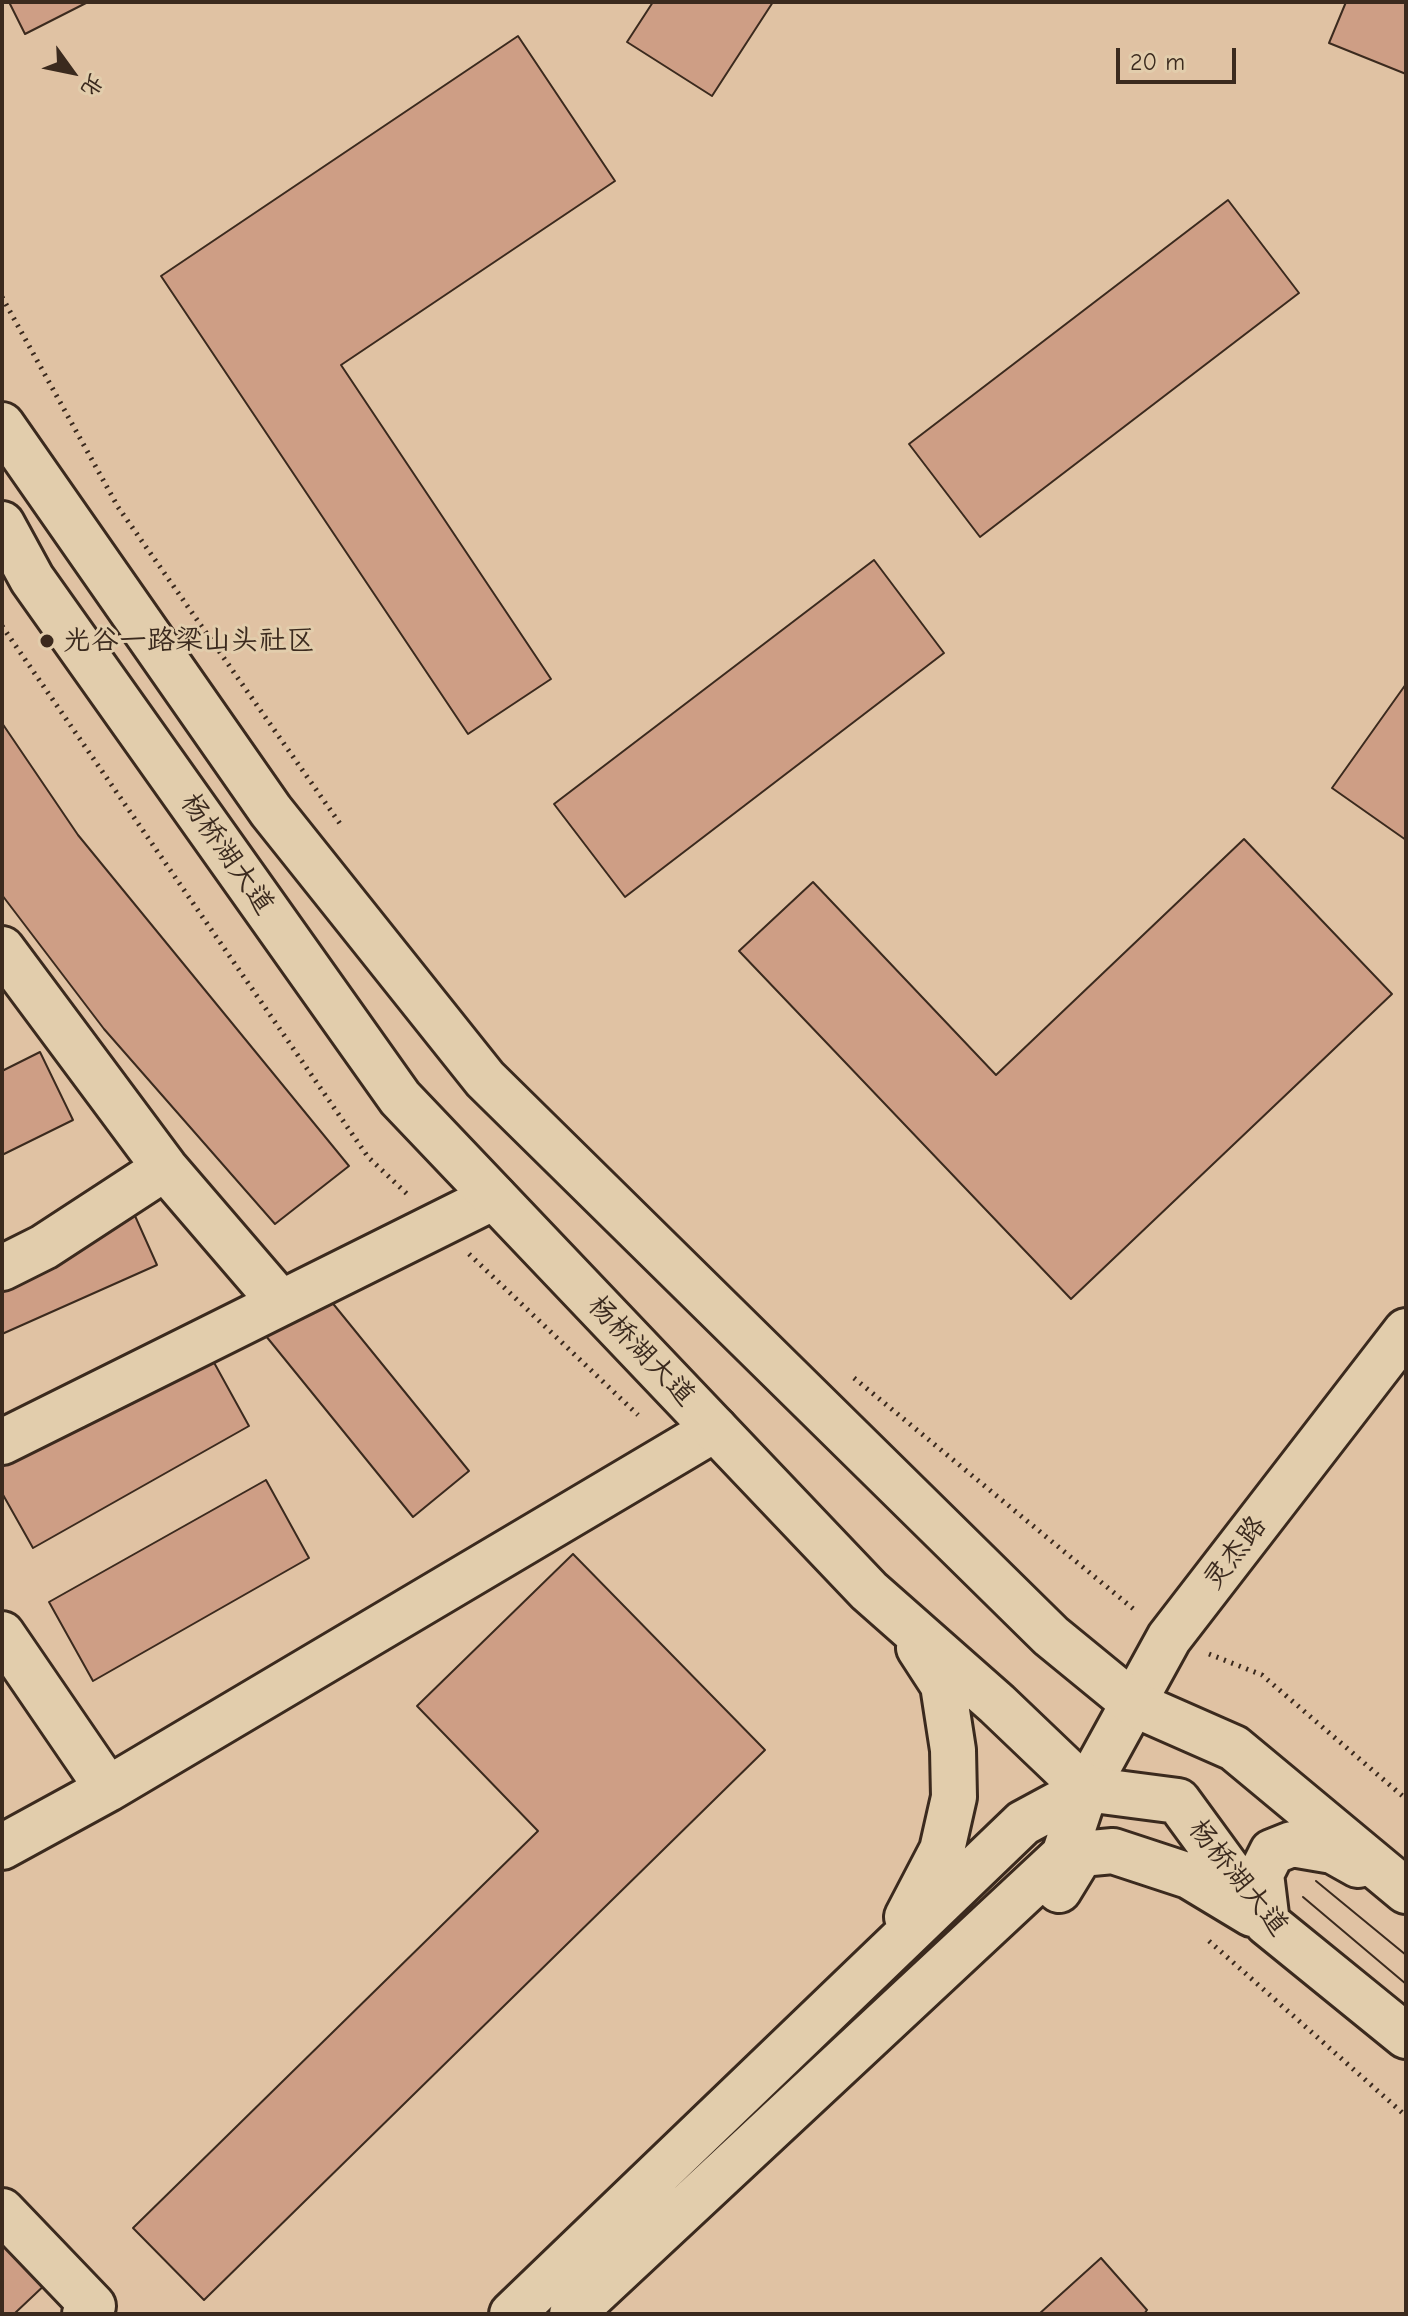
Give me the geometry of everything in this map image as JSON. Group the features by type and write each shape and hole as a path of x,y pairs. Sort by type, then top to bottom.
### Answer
{"main road":[{"path":"2,425 271,811 485,1079 1051,1636 1134,1704 1234,1748 1404,1890"},
{"name":"杨桥湖大道","path":"4,533 32,579 400,1098 869,1591 1086,1789 1178,1801 1267,1923 1406,2036"},
{"path":"2,949 165,1168 281,1303"},
{"path":"2,1268 44,1247 165,1168"},
{"path":"2,1442 494,1197"},
{"name":"灵杰路","path":"907,2001 1064,1855 1086,1789 1169,1638 1406,1331"},
{"path":"2,1847 108,1789 715,1429"},
{"path":"885,1955 925,1887 942,1850 954,1797 953,1750 943,1685 900,1619"},
{"path":"2,1634 108,1789"},
{"path":"512,2314 1023,1823 1086,1789"},
{"path":"1267,1923 1261,1874 1272,1852 1292,1844 1333,1851 1404,1890"},
{"path":"572,2314 907,2001 1047,1910 1081,1854 1113,1851 1189,1876 1267,1923"},
{"path":"2,2211 93,2306 85,2314"}],"path":[{"path":"2,297 118,507 345,831"},
{"path":"844,1370 1169,1638 1262,1675 1406,1799"},
{"path":"1208,1940 1406,2116"}],"building":[{"path":"9,2 88,2 25,34"},
{"path":"653,2 773,2 712,96 627,42"},
{"path":"1346,2 1406,2 1406,74 1329,43"},
{"path":"518,36 615,181 341,365 551,679 468,734 161,276"},
{"path":"1228,200 1299,293 980,537 909,444"},
{"path":"874,560 944,653 625,897 554,804"},
{"path":"1406,684 1406,840 1332,788"},
{"path":"2,723 78,835 349,1166 275,1224 104,1029 2,895"},
{"path":"1244,839 1392,994 1071,1299 739,951 813,882 996,1075"},
{"path":"40,1052 73,1120 2,1155 2,1071"},
{"path":"127,1198 157,1265 2,1334 2,1254"},
{"path":"313,1279 469,1471 413,1517 257,1325"},
{"path":"206,1348 249,1426 33,1548 2,1493 2,1462"},
{"path":"266,1480 309,1558 93,1681 49,1602"},
{"path":"573,1554 765,1750 204,2300 133,2228 538,1831 417,1706"},
{"path":"2,2230 50,2280 14,2314 2,2314"},
{"path":"1101,2258 1147,2310 1144,2314 1039,2314"}],"tram line":[{"path":"1316,1881 1406,1955"},
{"path":"1303,1897 1406,1984"}],"place":[{"name":"光谷一路梁山头社区","path":"47,641"}]}
